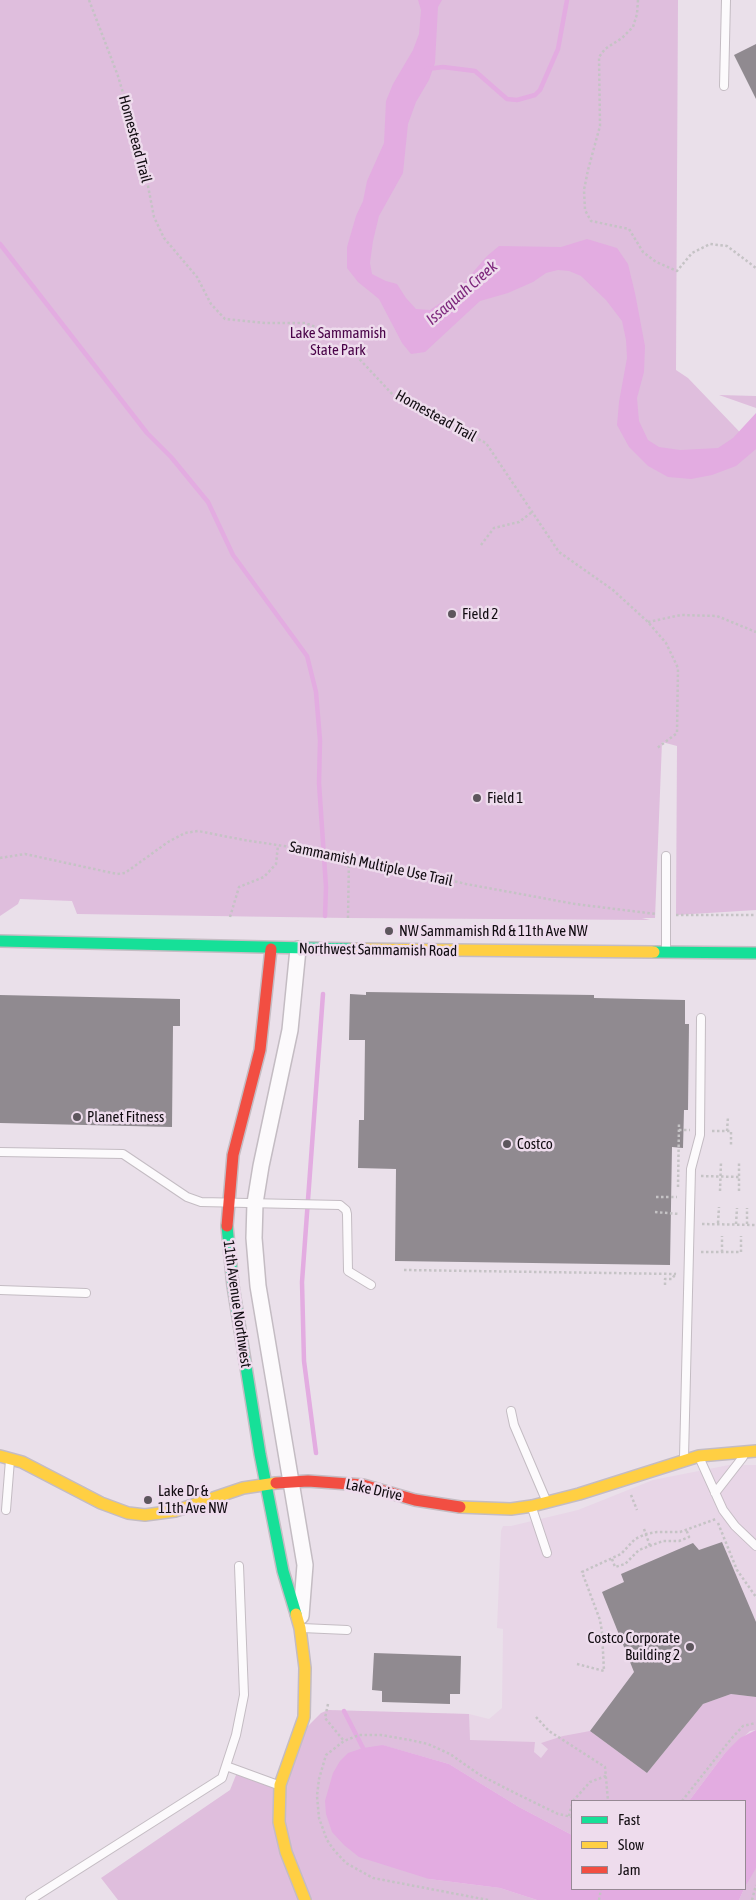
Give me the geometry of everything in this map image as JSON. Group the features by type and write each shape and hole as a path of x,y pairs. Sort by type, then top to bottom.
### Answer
{"street":[{"name":"Northwest Sammamish Road","path":"0,941 271,949 756,953"},
{"name":"11th Avenue Northwest","path":"271,949 260,1050 233,1155 227,1229 230,1270 266,1484 283,1571 300,1628 305,1668 304,1717 280,1785 279,1807 286,1852 305,1900"},
{"name":"11th Avenue Northwest","path":"298,949 290,1030 266,1141 255,1203 254,1238 258,1286 305,1565 300,1628"},
{"name":"Lake Drive","path":"5,1457 22,1462 101,1503 128,1513 145,1515 175,1511 227,1493 266,1484 314,1481 363,1485 436,1504 470,1508 492,1509 532,1506 608,1485 684,1459 752,1451"}],"lane":[{"path":"724,86 726,0"},
{"path":"666,856 666,952"},
{"path":"684,1459 691,1169 700,1135 701,1018"},
{"path":"0,1152 123,1154 194,1200 228,1203 337,1204 343,1207 347,1214 348,1271 371,1285"},
{"path":"0,1290 86,1293"},
{"path":"511,1411 514,1426 547,1502"},
{"path":"715,1493 752,1451"},
{"path":"698,1456 724,1510 735,1526 756,1546"},
{"path":"5,1457 6,1510"},
{"path":"532,1506 547,1554"},
{"path":"30,1900 222,1778 236,1735 244,1695 239,1566"},
{"path":"300,1628 347,1630"},
{"path":"226,1766 280,1785"}],"path":[{"name":"Homestead Trail","path":"89,0 118,76 143,160 154,217 164,238 196,277 211,304 225,319 266,323 305,323 337,335 394,396 486,443 559,552 614,590 648,622 666,643 678,668 676,733 657,748"},
{"path":"638,0 637,14 633,27 622,38 605,48 599,56 600,126 584,190 585,210 591,221 629,229 643,252 656,262 676,271 692,253 710,244 727,246 756,268"},
{"path":"481,545 494,528 519,522 532,512"},
{"path":"648,622 680,615 717,616 756,632"},
{"name":"Sammamish Multiple Use Trail","path":"0,858 25,854 117,874 125,873 168,842 185,833 198,830 338,854 466,884 575,904 666,915 756,915"},
{"path":"230,918 239,887 264,878 276,864 278,845"},
{"path":"348,918 349,857"},
{"path":"727,1131 728,1117"},
{"path":"677,1205 679,1123"},
{"path":"679,1130 692,1130"},
{"path":"712,1131 731,1131 731,1146"},
{"path":"720,1191 721,1162"},
{"path":"739,1162 739,1191"},
{"path":"702,1176 739,1177"},
{"path":"656,1197 677,1197"},
{"path":"718,1224 719,1208"},
{"path":"736,1224 737,1208"},
{"path":"747,1208 747,1224"},
{"path":"655,1212 677,1213 677,1222"},
{"path":"702,1224 756,1225"},
{"path":"722,1236 722,1252"},
{"path":"701,1252 741,1252 741,1236"},
{"path":"665,1285 665,1280 672,1279 676,1274 676,1266"},
{"path":"404,1270 676,1274"},
{"path":"630,1493 637,1510"},
{"path":"577,1664 604,1671 600,1620 582,1572 622,1554 635,1539 646,1534 680,1532 716,1519 737,1570 756,1597"},
{"path":"644,1530 650,1546"},
{"path":"612,1559 615,1567 620,1566 625,1564 639,1550 663,1541 679,1541 689,1537 686,1530"},
{"path":"328,1704 325,1718 344,1741"},
{"path":"536,1717 549,1731 605,1766 608,1800"},
{"path":"683,1800 743,1726 756,1723"},
{"path":"488,1900 373,1878 346,1862 334,1850 322,1829 319,1818 317,1796 319,1779 326,1756 344,1741 359,1734 381,1735 428,1744 450,1754 480,1775 516,1794 558,1814 571,1816"},
{"path":"575,1800 590,1782 606,1776"},
{"path":"752,1900 756,1885"}],"shaded area":[{"path":"729,1465 756,1465 756,1900 325,1900 322,1720 328,1710 469,1714 489,1719 502,1708 503,1629 497,1628 501,1531 503,1526 511,1526 578,1510 653,1480"}],"green space":[{"name":"Lake Sammamish State Park","path":"0,0 678,0 676,370 688,378 756,449 756,910 676,915 677,746 662,742 655,918 642,918 650,920 77,914 72,901 20,899 18,904 0,916"},
{"path":"719,395 756,396 756,408"},
{"path":"731,1694 756,1697 756,1730 750,1731 725,1753 690,1800 571,1800 571,1834 519,1807 449,1764 382,1745 429,1879 500,1888 537,1900 118,1900 101,1878 230,1790 238,1770 280,1785 299,1735 321,1713 328,1710 469,1714 470,1740 535,1742 534,1752 541,1758 548,1749 541,1743 563,1736 590,1731 647,1773 703,1704"},
{"path":"756,1868 756,1900 739,1900 744,1890 746,1890 746,1885 753,1870"}],"water":[{"name":"Issaquah Creek","path":"418,0 442,0 438,7 435,63 429,80 416,102 408,124 403,173 379,216 370,263 372,274 397,284 416,309 430,310 456,292 487,256 499,246 561,247 587,239 617,248 628,264 645,346 644,372 637,398 639,421 648,440 659,447 680,450 718,448 733,438 756,413 756,449 736,466 712,475 691,479 668,477 648,466 629,447 617,425 627,358 622,321 606,300 581,276 569,271 558,270 546,273 533,282 508,293 480,301 425,352 411,354 402,343 379,299 358,282 347,268 347,247 356,216 363,201 367,181 384,143 386,101 393,84 413,50 419,34 421,10"},
{"path":"756,1730 756,1868 746,1885 746,1800 690,1800 725,1753 740,1738"},
{"path":"383,1745 449,1764 519,1807 571,1834 571,1890 744,1890 739,1900 537,1900 500,1888 429,1879 359,1857 332,1832 326,1814 325,1801 333,1773 340,1761 348,1753 363,1748"}],"building":[{"path":"756,44 756,99 734,55"},
{"name":"Costco","path":"366,992 594,995 594,998 685,1000 685,1024 689,1024 688,1110 684,1110 683,1148 672,1147 670,1265 395,1261 396,1169 358,1168 359,1120 364,1120 365,1040 349,1040 350,994 366,995"},
{"path":"0,995 180,999 180,1026 173,1026 172,1127 0,1123"},
{"name":"Costco Corporate Building 2","path":"722,1542 756,1622 756,1697 731,1694 703,1704 647,1773 590,1731 634,1672 602,1592 624,1582 621,1574 693,1543 699,1550"},
{"path":"374,1653 461,1656 460,1694 450,1694 450,1704 382,1702 382,1691 372,1690"}],"waterway":[{"path":"427,69 443,67 475,71 507,99 517,100 535,95 540,90 558,49 567,0"},
{"path":"0,244 147,433 171,457 208,502 233,555 307,656 316,692 320,740 319,783 326,887 325,916"},
{"path":"316,1453 304,1361 302,1282 323,994"},
{"path":"344,1711 363,1748"}],"traffic: fast":[{"path":"0,941 351,949"},
{"path":"654,952 756,953"},
{"path":"227,1226 233,1286 260,1454 283,1571 296,1614"}],"traffic: slow":[{"path":"351,949 654,952"},
{"path":"460,1507 511,1509 532,1506 579,1494 699,1456 756,1451"},
{"path":"0,1456 22,1462 101,1503 128,1513 145,1515 175,1511 243,1488 276,1483"},
{"path":"296,1614 300,1628 305,1668 304,1717 280,1785 279,1822 286,1852 305,1900"}],"traffic: jam":[{"path":"227,1226 233,1155 260,1050 271,949"},
{"path":"276,1483 308,1481 363,1485 415,1500 460,1507"}],"place":[{"name":"Field 2","path":"452,614"},
{"name":"Field 1","path":"477,798"},
{"name":"NW Sammamish Rd & 11th Ave NW","path":"389,931"},
{"name":"Planet Fitness","path":"77,1117"},
{"name":"Costco","path":"507,1144"},
{"name":"Lake Dr & 11th Ave NW","path":"148,1500"},
{"name":"Costco Corporate Building 2","path":"690,1647"}]}
